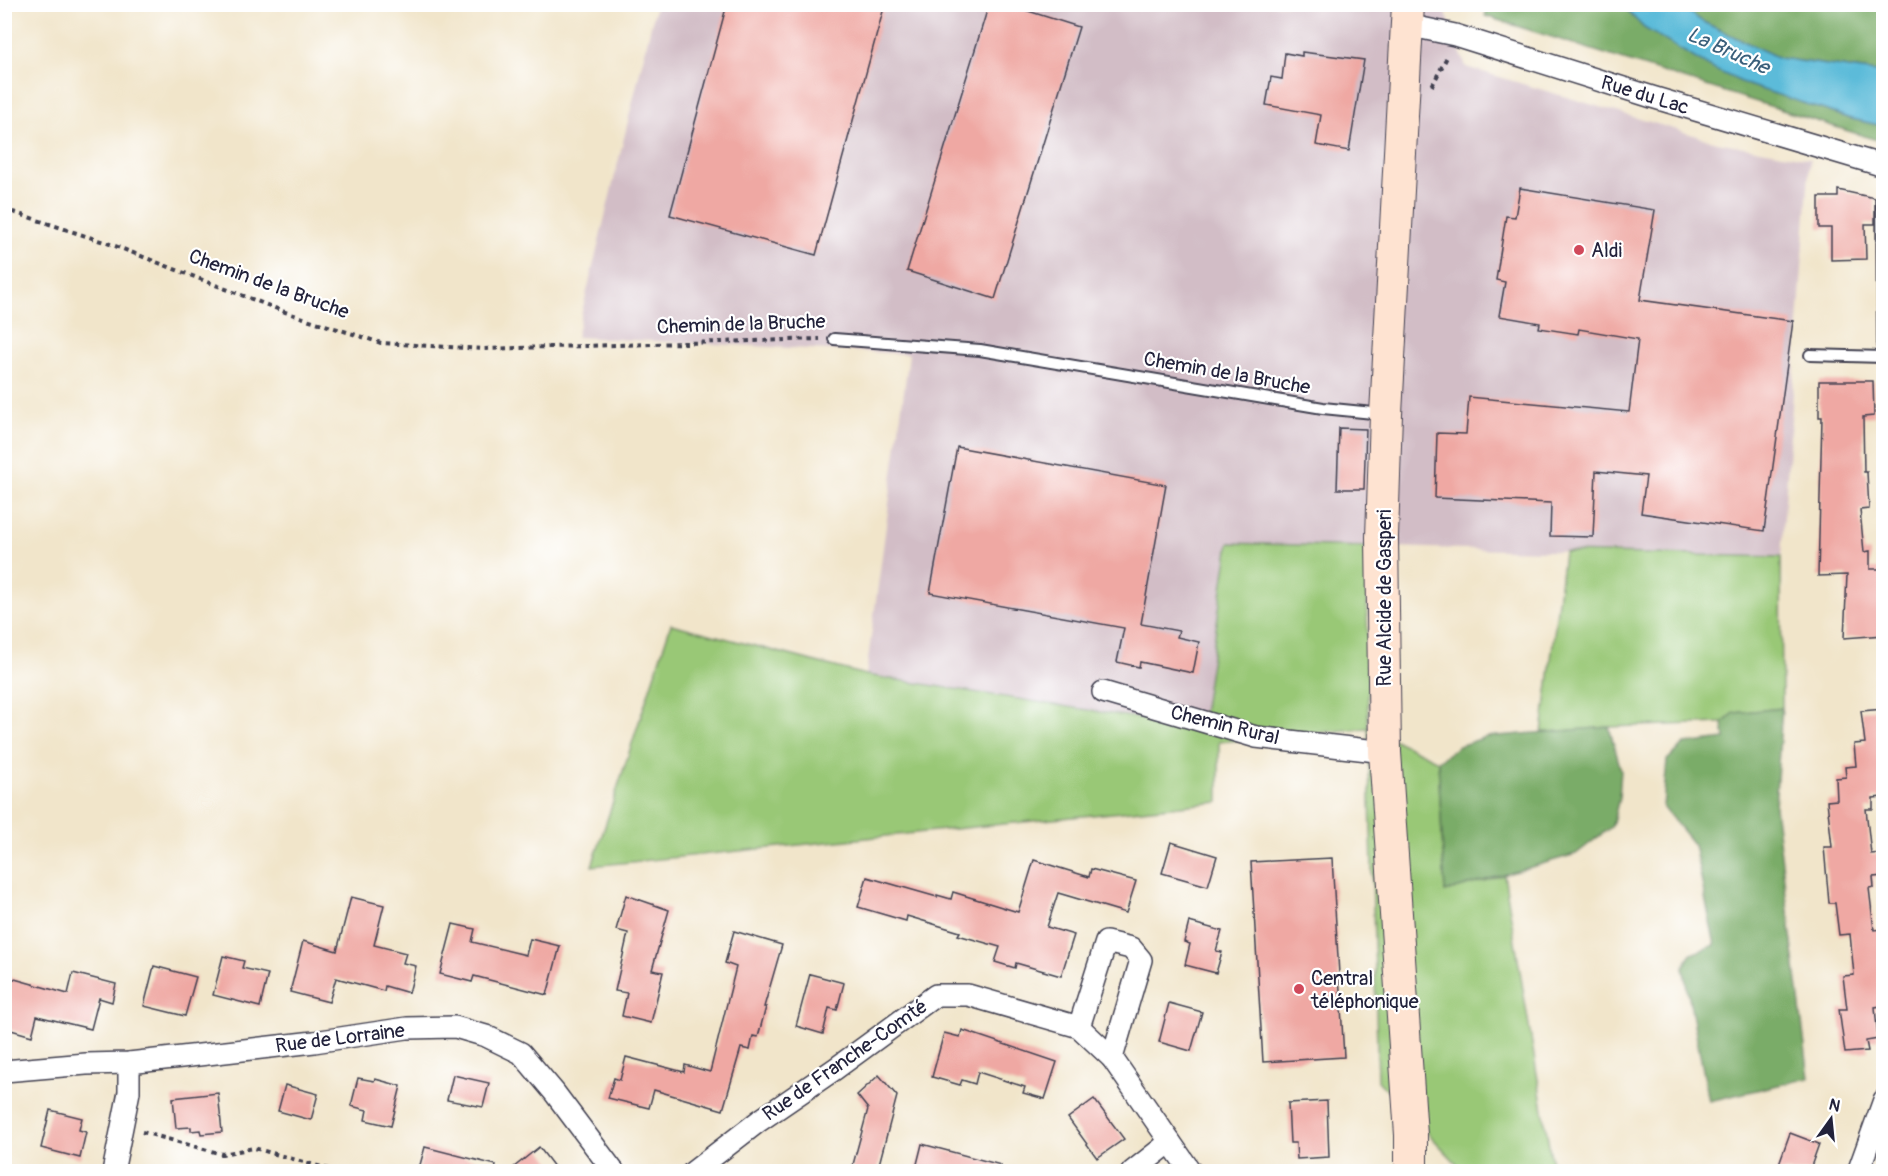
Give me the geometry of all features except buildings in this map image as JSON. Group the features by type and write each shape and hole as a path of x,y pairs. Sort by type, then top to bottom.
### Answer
{"main road":[{"name":"Rue Alcide de Gasperi","path":"1408,15 1386,414 1382,537 1385,752 1410,1123 1411,1172"}],"street":[{"name":"Rue du Lac","path":"1408,15 1455,35 1652,98 1883,166"},
{"name":"Chemin Rural","path":"1103,692 1256,737 1385,752"},
{"path":"1079,1027 1106,942 1131,948 1141,960 1112,1058"},
{"name":"Rue de Franche-Comté","path":"693,1172 759,1121 936,995 968,994 1079,1027 1112,1058 1191,1172"},
{"name":"Rue de Lorraine","path":"4,1071 129,1063 407,1029 455,1027 486,1035 520,1053 554,1092 614,1172"},
{"path":"113,1172 129,1092 129,1063"},
{"path":"1858,1172 1884,1100"},
{"path":"1132,1172 1170,1142"}],"lane":[{"path":"1810,355 1883,357 1883,166"},
{"name":"Chemin de la Bruche","path":"834,339 980,350 1323,408 1386,414"}],"path":[{"path":"1428,94 1443,66 1455,35"},
{"name":"Chemin de la Bruche","path":"4,209 110,244 285,312 381,343 483,349 834,339"},
{"path":"123,1127 222,1154 254,1148 339,1172"}],"shaded area":[{"path":"656,5 1443,5 1466,67 1717,142 1810,159 1781,557 1229,543 1201,728 866,675 909,354 576,337"}],"green space":[{"path":"1488,5 1622,5 1644,28 1748,85 1852,119 1883,126 1883,142 1485,16"},
{"path":"1679,5 1883,5 1883,73 1779,58 1703,22"},
{"path":"1229,543 1367,547 1368,727 1438,761 1445,892 1504,875 1552,1164 1460,1167 1378,1081 1368,728 1219,742 1219,802 592,866 671,624 866,675 1201,728"},
{"path":"1564,552 1781,557 1782,708 1734,713 1723,723 1609,727 1542,733"},
{"path":"1782,708 1775,807 1809,1078 1709,1101 1683,967 1691,954 1715,945 1694,845 1663,807 1667,760 1685,744 1725,739 1723,723 1734,713"},
{"path":"1609,727 1621,770 1619,798 1612,826 1576,854 1445,892 1438,761 1459,746 1486,737"}],"water":[{"name":"La Bruche","path":"1622,5 1679,5 1703,22 1779,58 1883,73 1883,126 1852,119 1748,85 1713,69 1644,28"}],"place":[{"name":"Aldi","path":"1579,250"},
{"name":"Central téléphonique","path":"1299,989"}]}
